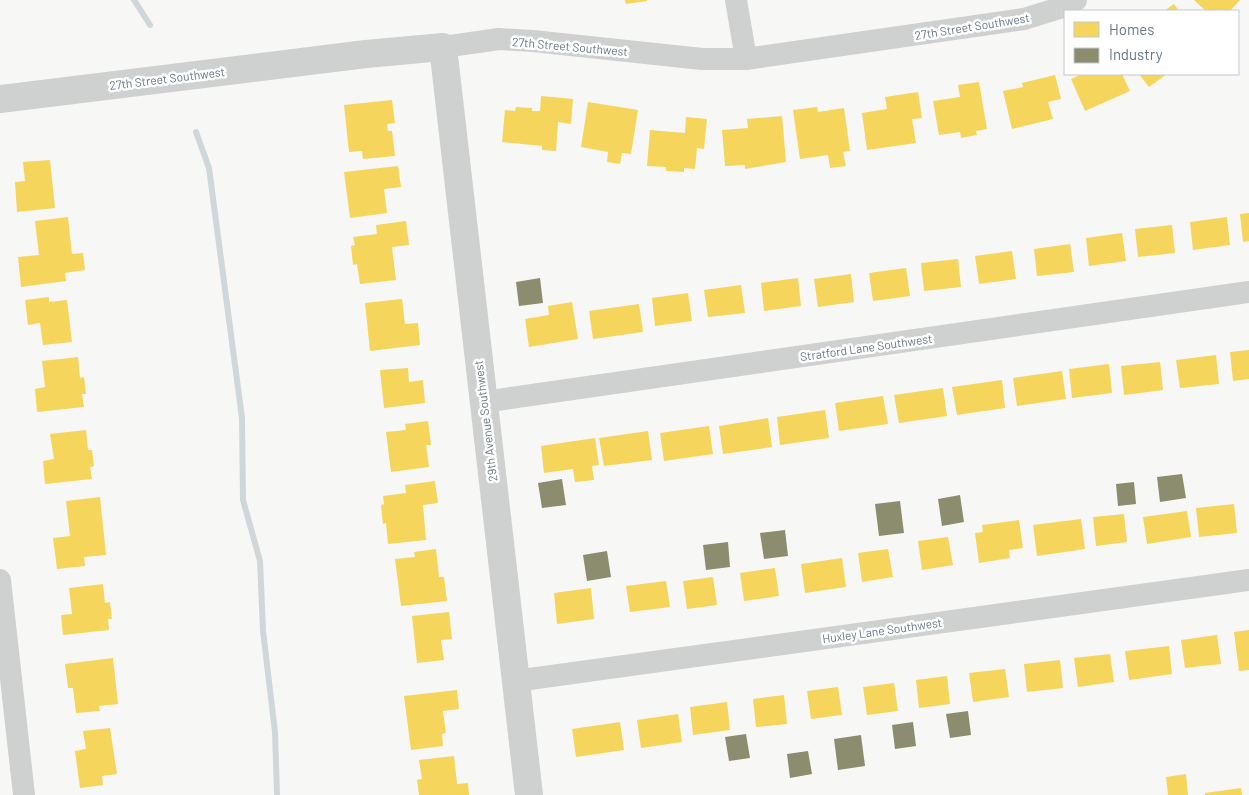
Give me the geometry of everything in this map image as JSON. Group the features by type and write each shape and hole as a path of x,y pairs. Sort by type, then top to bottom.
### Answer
{"street":[{"path":"736,0 746,59"},
{"name":"27th Street Southwest","path":"0,99 366,54 499,40 534,41 702,59 746,59 1024,19 1066,6 1076,0"},
{"name":"29th Avenue Southwest","path":"443,47 529,795"},
{"name":"Stratford Lane Southwest","path":"483,402 1249,292"},
{"path":"0,580 10,761 24,795"},
{"name":"Huxley Lane Southwest","path":"515,681 1249,580"}],"building: Homes":[{"path":"625,0 647,0 647,1 626,4"},
{"path":"1194,0 1240,0 1231,10 1205,10"},
{"path":"1174,4 1178,10 1165,10"},
{"path":"1055,75 1061,99 1048,102 1053,119 1012,129 1003,91 1023,87 1022,83"},
{"path":"1080,75 1122,75 1130,91 1085,111 1071,79"},
{"path":"1140,75 1166,75 1149,87"},
{"path":"979,82 987,129 976,131 977,135 961,138 960,132 939,135 933,101 960,97 958,85"},
{"path":"918,92 922,118 912,119 916,143 867,150 862,113 887,109 885,97"},
{"path":"541,96 573,99 571,124 558,122 556,151 542,150 542,146 502,142 505,110 515,111 516,107 532,108 532,111 540,111"},
{"path":"392,100 395,123 387,124 388,131 392,131 395,156 363,159 362,151 349,152 344,105"},
{"path":"588,102 638,110 631,154 622,153 620,164 607,162 608,152 581,147"},
{"path":"817,107 818,112 844,108 850,151 843,152 846,166 830,168 828,155 800,159 793,110"},
{"path":"782,116 786,162 745,169 745,165 725,166 722,130 748,128 747,119"},
{"path":"686,117 707,119 704,149 697,148 695,169 684,168 684,172 666,171 666,167 647,166 650,130 685,133"},
{"path":"50,160 55,208 17,212 15,182 25,181 23,162"},
{"path":"398,166 401,187 384,189 387,213 350,218 344,172"},
{"path":"1249,213 1249,241 1243,242 1240,214"},
{"path":"68,217 72,254 83,253 85,270 65,273 66,281 21,287 18,257 39,255 35,221"},
{"path":"1227,217 1230,245 1193,250 1190,222"},
{"path":"406,221 409,245 392,247 396,280 360,284 357,264 353,265 351,246 355,245 353,237 377,234 376,225"},
{"path":"1172,225 1175,253 1138,257 1135,229"},
{"path":"1122,233 1126,261 1089,266 1086,238"},
{"path":"1070,244 1074,272 1037,276 1034,249"},
{"path":"1012,251 1016,279 979,284 975,256"},
{"path":"958,259 961,287 924,291 921,263"},
{"path":"906,268 910,296 873,301 869,273"},
{"path":"851,274 854,302 818,307 814,279"},
{"path":"798,278 801,306 764,311 761,283"},
{"path":"741,285 745,313 708,317 704,290"},
{"path":"688,293 692,321 655,326 652,298"},
{"path":"49,297 49,302 67,300 72,342 43,345 40,323 28,325 25,300"},
{"path":"402,299 405,324 418,323 420,345 370,351 365,303"},
{"path":"572,302 578,339 529,347 525,319 549,315 548,306"},
{"path":"639,304 643,332 593,339 589,311"},
{"path":"1249,350 1249,379 1233,381 1230,352"},
{"path":"1216,355 1219,384 1180,388 1176,360"},
{"path":"78,357 80,378 84,377 86,394 82,394 84,407 37,412 35,389 45,387 42,361"},
{"path":"1160,362 1163,390 1124,395 1121,366"},
{"path":"1109,364 1112,393 1072,398 1069,369"},
{"path":"408,368 409,382 423,380 425,403 384,408 380,370"},
{"path":"1062,371 1066,399 1017,406 1013,378"},
{"path":"1002,380 1005,408 957,415 952,387"},
{"path":"943,388 947,416 899,423 894,395"},
{"path":"883,396 888,424 839,431 835,403"},
{"path":"825,410 829,438 780,445 777,417"},
{"path":"768,418 772,447 723,454 719,426"},
{"path":"428,421 431,445 426,445 429,467 391,472 386,432 406,430 405,424"},
{"path":"709,426 713,454 664,461 660,433"},
{"path":"86,430 88,450 92,450 94,466 90,467 92,479 45,484 43,461 54,459 50,434"},
{"path":"648,431 652,460 604,466 599,438"},
{"path":"595,438 599,465 592,466 594,480 575,482 573,469 544,473 541,446"},
{"path":"435,481 438,503 423,505 426,540 388,544 386,523 383,524 381,505 384,504 383,496 406,493 405,485"},
{"path":"100,497 106,555 84,557 85,566 57,569 53,538 70,536 66,501"},
{"path":"1234,504 1237,533 1199,537 1196,508"},
{"path":"1187,511 1191,537 1147,544 1143,517"},
{"path":"1124,514 1127,542 1096,546 1093,517"},
{"path":"1081,519 1085,549 1037,556 1033,525"},
{"path":"1019,520 1023,548 1009,550 1010,558 979,563 975,533 983,532 982,525"},
{"path":"948,537 953,565 922,570 918,541"},
{"path":"436,549 439,577 444,577 447,601 401,606 395,559 415,557 414,552"},
{"path":"888,549 893,577 862,582 858,553"},
{"path":"842,558 846,587 805,593 801,564"},
{"path":"775,568 779,596 744,601 740,573"},
{"path":"713,577 717,605 687,609 683,581"},
{"path":"666,581 670,607 630,612 626,586"},
{"path":"103,584 105,603 110,602 112,619 108,619 109,630 63,635 61,615 72,614 69,588"},
{"path":"591,588 594,619 557,624 554,593"},
{"path":"449,612 452,639 441,640 444,660 417,663 412,616"},
{"path":"1249,630 1249,670 1239,671 1234,632"},
{"path":"1217,635 1221,664 1185,668 1181,640"},
{"path":"1169,646 1172,674 1129,680 1125,651"},
{"path":"1110,654 1114,682 1078,687 1074,658"},
{"path":"113,658 118,704 99,706 100,711 76,713 73,688 68,688 65,664"},
{"path":"1060,660 1063,688 1027,692 1024,664"},
{"path":"1005,669 1009,697 973,702 969,673"},
{"path":"947,676 950,704 919,708 916,680"},
{"path":"894,683 898,711 867,715 863,687"},
{"path":"838,687 842,715 811,719 807,691"},
{"path":"457,690 459,709 443,711 446,733 442,734 443,746 411,750 404,696"},
{"path":"784,695 787,724 756,727 753,699"},
{"path":"727,702 730,730 693,735 690,707"},
{"path":"678,714 682,742 641,748 637,720"},
{"path":"620,722 624,750 576,757 572,729"},
{"path":"110,728 117,774 102,776 103,785 80,788 75,751 86,749 83,731"},
{"path":"454,756 457,784 468,783 469,795 419,795 417,780 422,779 419,760"},
{"path":"1186,774 1188,795 1168,795 1166,777"},
{"path":"1241,788 1242,795 1205,795 1205,793"}],"building: Industry":[{"path":"540,278 543,303 519,306 516,282"},
{"path":"1182,474 1186,498 1160,502 1157,477"},
{"path":"562,479 566,505 542,508 538,483"},
{"path":"1134,482 1136,504 1118,506 1116,484"},
{"path":"960,495 964,522 942,526 938,499"},
{"path":"900,501 904,533 879,536 875,504"},
{"path":"785,530 788,556 764,559 760,533"},
{"path":"728,542 730,567 706,570 703,545"},
{"path":"607,551 611,577 587,581 583,555"},
{"path":"968,711 971,735 950,738 946,714"},
{"path":"913,722 916,746 895,749 892,725"},
{"path":"746,734 750,758 729,761 725,737"},
{"path":"861,735 865,766 838,770 834,739"},
{"path":"808,751 812,774 790,778 787,754"}],"waterway":[{"path":"134,0 150,25"},
{"path":"196,132 209,168 242,418 243,500 260,561 263,631 275,732 277,795"}]}
